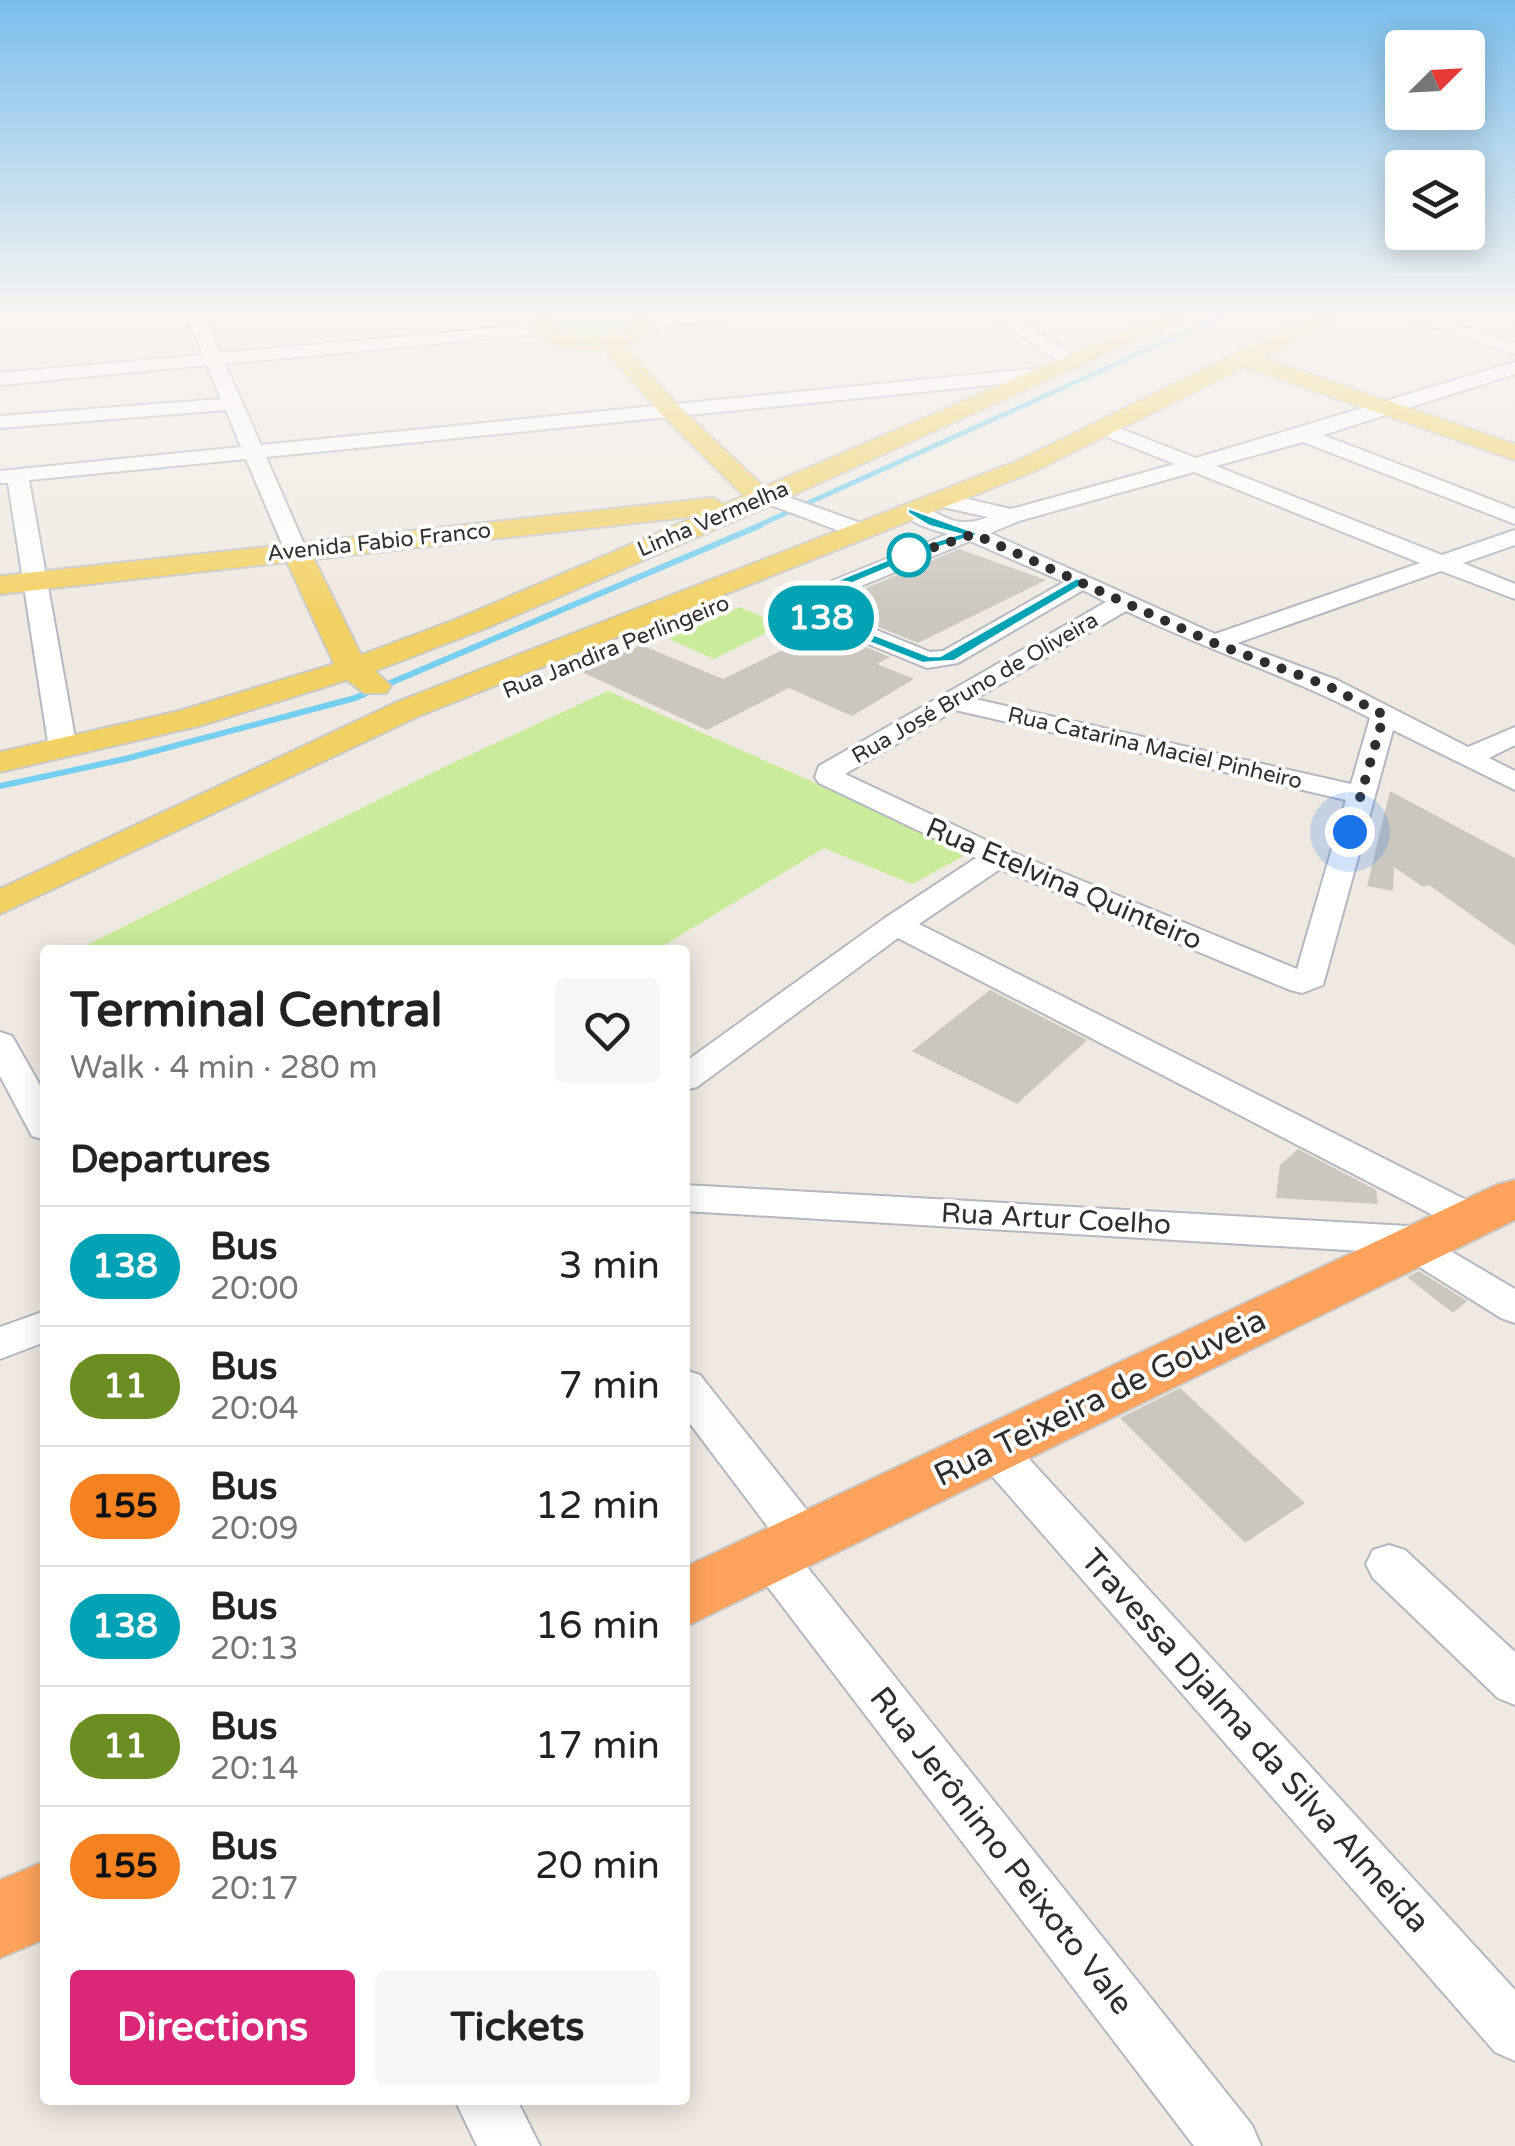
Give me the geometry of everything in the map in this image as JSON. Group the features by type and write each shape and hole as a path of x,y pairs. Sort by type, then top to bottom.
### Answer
{"highway":[{"name":"Rua Teixeira de Gouveia","path":"690,1596 1457,1226"},
{"path":"0,1920 40,1901"}],"main road":[{"path":"675,415 769,500"},
{"name":"Linha Vermelha","path":"0,762 187,719 354,671 473,623 700,515 769,500 952,415"},
{"name":"Rua Jandira Perlingeiro","path":"0,902 411,706 659,623 864,541 1129,415"},
{"path":"1409,415 1515,452"},
{"name":"Rua Jandira Perlingeiro","path":"659,623 862,531 929,511 972,504 1026,466"},
{"name":"Avenida Fabio Franco","path":"0,584 296,551 700,515"},
{"path":"296,551 354,671 411,706"}],"street":[{"path":"0,422 89,415"},
{"path":"237,415 296,551"},
{"path":"63,749 35,580 9,477 639,415"},
{"path":"1082,581 950,658 940,660 927,660 794,605 930,546 974,534 1012,516 1362,415"},
{"path":"1104,428 1515,592"},
{"path":"1304,435 1515,518"},
{"path":"769,500 862,531"},
{"path":"972,504 1012,516"},
{"path":"929,511 1214,643 1328,686 1515,782"},
{"path":"1214,643 1515,537"},
{"name":"Rua José Bruno de Oliveira","path":"828,775 1123,602"},
{"name":"Rua Catarina Maciel Pinheiro","path":"950,701 1360,795"},
{"path":"1360,795 1384,715"},
{"path":"1467,758 1515,735"},
{"name":"Rua Etelvina Quinteiro","path":"828,775 879,804 998,858 1296,982 1311,978 1360,795"},
{"path":"690,1075 896,925 998,858"},
{"path":"896,925 1457,1226 1515,1308"},
{"path":"0,1043 40,1119"},
{"name":"Rua Artur Coelho","path":"690,1198 1457,1226"},
{"path":"0,1344 40,1328"},
{"name":"Rua Jerônimo Peixoto Vale","path":"690,1394 788,1549 1231,2146"},
{"name":"Travessa Djalma da Silva Almeida","path":"994,1449 1515,2032"},
{"path":"1389,1564 1515,1684"},
{"path":"487,2105 510,2146"}],"green space":[{"path":"739,607 782,625 714,659 669,639"},
{"path":"608,691 971,852 912,884 824,848 664,945 87,945 442,768"}],"building":[{"path":"959,549 1046,580 918,643 825,605"},
{"path":"824,630 890,657 877,664 914,679 852,716 789,688 707,730 582,672 641,645 723,679"},
{"path":"1390,791 1515,858 1515,946 1429,885 1423,887 1394,867 1393,891 1367,886"},
{"path":"990,990 1087,1040 1017,1104 912,1051"},
{"path":"1298,1149 1376,1190 1378,1204 1276,1198 1280,1165"},
{"path":"1419,1271 1467,1301 1453,1313 1407,1277"},
{"path":"1180,1388 1305,1503 1245,1543 1120,1418"}],"waterway":[{"path":"755,527 1002,415"},
{"path":"0,786 125,759 355,698 761,525"}],"bus line":[{"name":"138","path":"912,511 933,523 974,534 930,546 796,602 797,609 927,660 940,660 950,658 1082,581"}],"route":[{"path":"909,555 896,560 974,534 1214,643 1328,686 1384,715 1350,832"}]}
